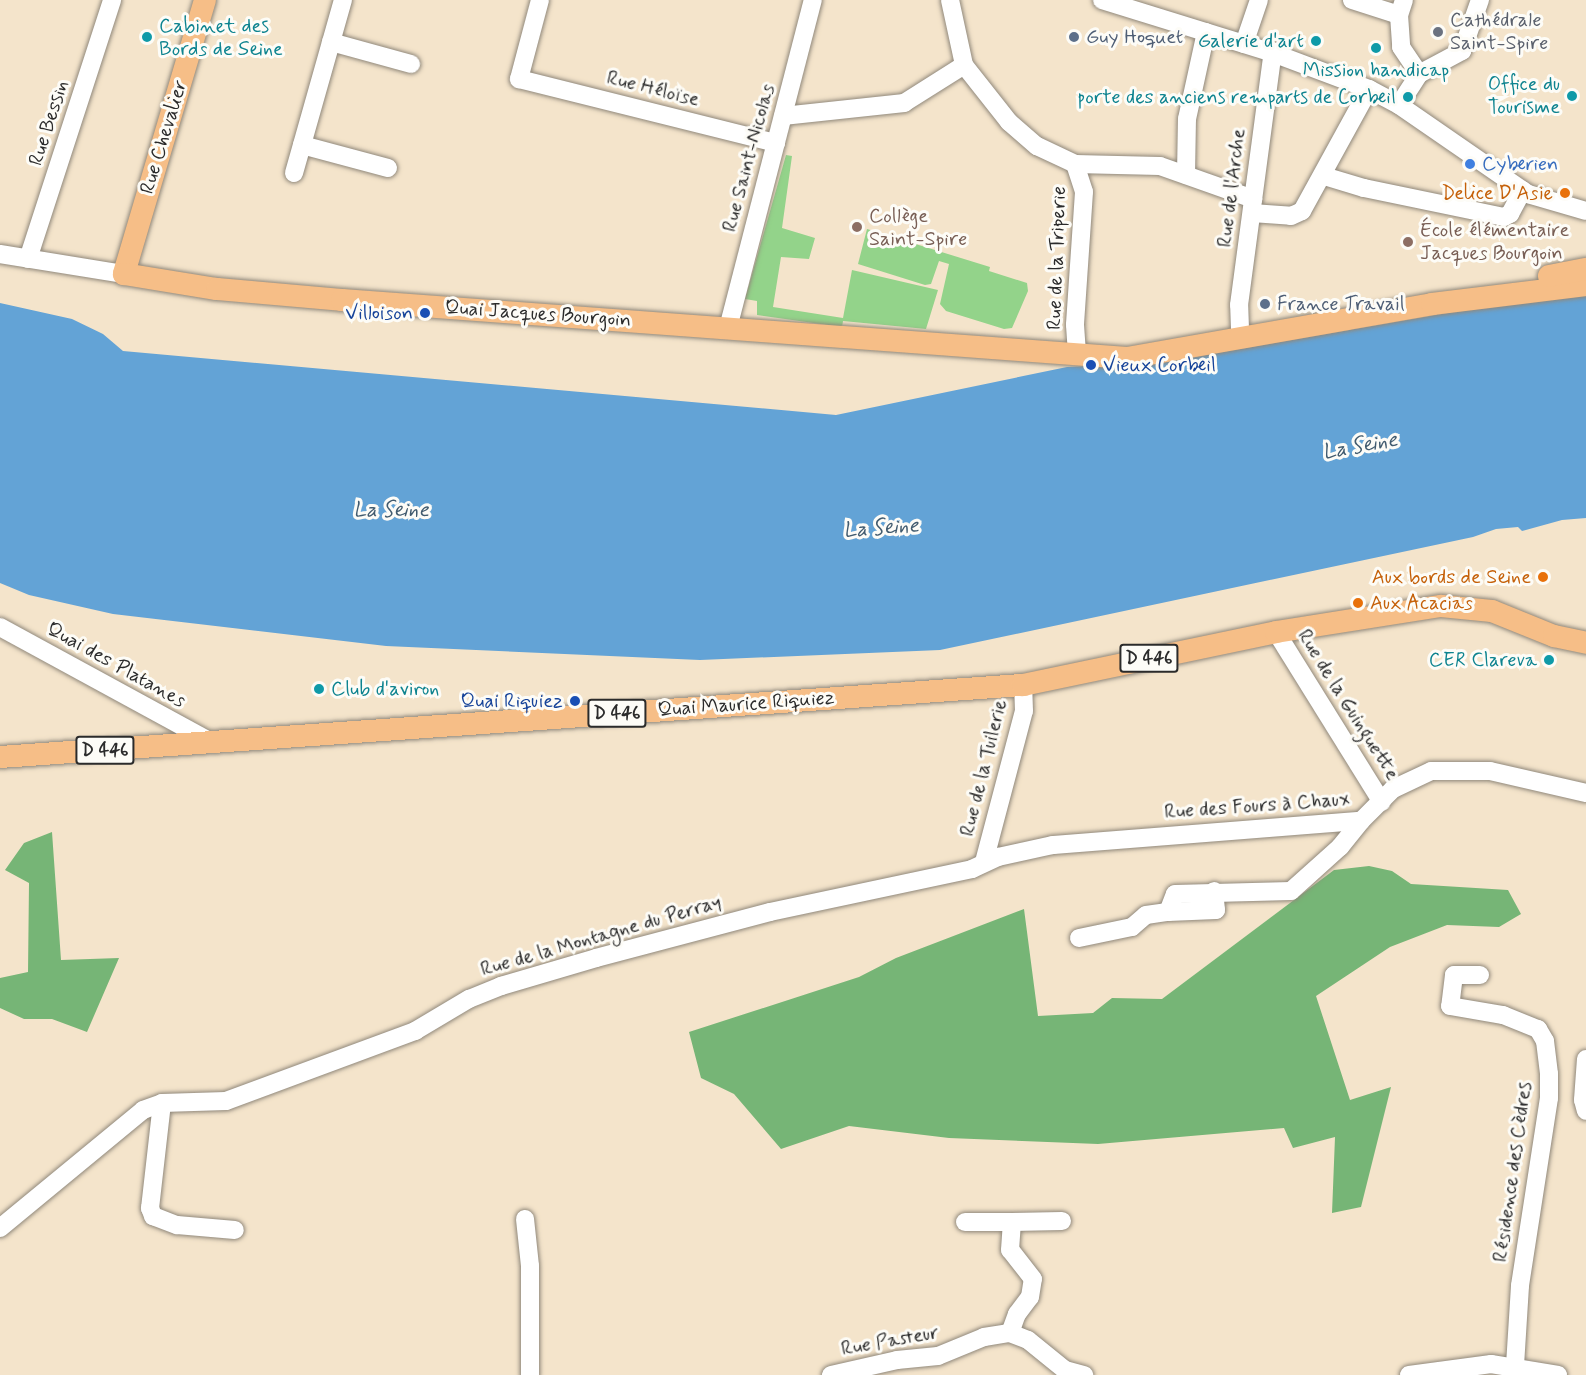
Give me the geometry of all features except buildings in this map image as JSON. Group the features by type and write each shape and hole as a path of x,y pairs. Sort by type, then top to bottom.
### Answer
{"main road":[{"name":"Rue Chevalier","path":"124,274 205,0"},
{"name":"Quai Jacques Bourgoin","path":"1077,355 1586,269"},
{"name":"Quai Jacques Bourgoin","path":"124,274 217,289 1127,358 1161,354 1432,304 1586,285"},
{"name":"D 446","path":"1276,632 1424,608 1459,606 1502,614 1548,634 1586,643"},
{"name":"Quai Maurice Riquiez","path":"211,742 1023,685 1276,632"},
{"name":"D 446","path":"0,758 211,742"}],"street":[{"name":"Rue Bessin","path":"28,259 112,0"},
{"path":"294,173 343,0"},
{"name":"Rue Héloïse","path":"540,0 519,79 776,143"},
{"name":"Rue Saint-Nicolas","path":"728,328 813,0"},
{"path":"950,0 964,65 1022,135 1048,153 1075,165 1160,166 1186,175 1252,206 1292,216 1302,211 1324,176 1369,89"},
{"path":"1102,0 1273,52 1369,89 1399,105 1523,190 1586,211"},
{"path":"1244,44 1259,0"},
{"path":"1352,0 1402,8 1401,47 1419,74"},
{"path":"1399,105 1419,74 1462,51 1480,0"},
{"path":"1186,175 1187,119 1206,32"},
{"path":"331,42 411,64"},
{"name":"Rue de l'Arche","path":"1240,329 1239,305 1273,52"},
{"path":"783,116 904,103 964,65"},
{"path":"302,145 388,168"},
{"name":"Rue de la Triperie","path":"1075,165 1084,192 1075,325 1077,355"},
{"path":"1324,176 1364,188 1504,217 1510,214 1523,190"},
{"name":"Quai Jacques Bourgoin","path":"0,254 124,274"},
{"name":"Quai des Platanes","path":"0,627 211,742"},
{"name":"Rue de la Guinguette","path":"1276,632 1382,802"},
{"name":"Rue de la Tuilerie","path":"984,862 1024,711 1023,685"},
{"name":"Rue des Fours à Chaux","path":"984,862 1053,845 1087,841 1362,821 1393,789 1419,773 1451,769 1511,774 1586,793"},
{"path":"1079,938 1132,927 1146,915 1168,912 1175,894 1214,891 1291,891 1340,847 1362,821"},
{"name":"Rue de la Montagne du Perray","path":"0,1228 143,1110 162,1103 226,1101 415,1031 469,999 550,970 770,912 972,869 984,862"},
{"name":"Résidence des Cèdres","path":"1480,975 1454,975 1450,1006 1503,1014 1538,1029 1545,1041 1549,1074 1549,1098 1520,1286 1515,1366"},
{"path":"1586,1059 1583,1100 1586,1111"},
{"path":"162,1103 150,1208 153,1216 177,1225 235,1230"},
{"path":"525,1219 530,1266 531,1375"},
{"path":"965,1222 1062,1221"},
{"path":"1011,1222 1010,1250 1033,1279 1030,1297 1017,1314 1010,1333 1028,1340 1065,1370 1084,1375"},
{"name":"Rue Pasteur","path":"831,1375 897,1360 938,1356 984,1337 1010,1333"},
{"path":"1409,1375 1491,1364 1515,1366 1558,1375"}],"green space":[{"path":"786,155 792,156 782,228 815,238 809,259 781,257 773,307 843,318 852,270 938,290 926,329 843,321 842,327 757,315 757,301 745,299"},
{"path":"867,229 990,267 989,271 1027,283 1028,291 1012,328 1004,329 946,311 940,304 949,264 939,261 931,284 925,285 858,264"},
{"path":"52,832 61,960 119,958 87,1032 52,1019 24,1019 0,1008 0,978 28,972 29,883 5,870 24,843"},
{"path":"1369,866 1392,871 1411,884 1508,890 1521,914 1499,927 1447,925 1390,947 1316,996 1350,1100 1391,1087 1361,1207 1332,1213 1335,1137 1293,1148 1284,1128 1098,1144 949,1138 849,1126 781,1149 734,1094 701,1078 689,1032 859,977 896,958 1024,909 1038,1016 1093,1013 1112,998 1162,999 1334,870"}],"water":[{"name":"La Seine","path":"1586,289 1586,518 1562,520 1522,531 1518,527 1496,529 1473,537 940,650 700,660 386,646 113,614 29,595 0,583 0,303 72,319 103,334 123,351 836,415 1067,367 1159,363"}],"place":[{"name":"Cathédrale Saint-Spire","path":"1438,32"},
{"name":"Cabinet des Bords de Seine","path":"147,37"},
{"name":"Guy Hoquet","path":"1074,37"},
{"name":"Galerie d'art","path":"1316,41"},
{"name":"Mission handicap","path":"1376,48"},
{"name":"Office du Tourisme","path":"1572,96"},
{"name":"porte des anciens remparts de Corbeil","path":"1408,97"},
{"name":"Cyberien","path":"1470,164"},
{"name":"Delice D'Asie","path":"1565,193"},
{"name":"Collège Saint-Spire","path":"857,227"},
{"name":"École élémentaire Jacques Bourgoin","path":"1408,242"},
{"name":"France Travail","path":"1265,304"},
{"name":"Villoison","path":"425,313"},
{"name":"Vieux Corbeil","path":"1091,365"},
{"name":"Aux bords de Seine","path":"1543,577"},
{"name":"Aux Acacias","path":"1358,603"},
{"name":"CER Clareva","path":"1549,660"},
{"name":"Club d'aviron","path":"319,689"},
{"name":"Quai Riquiez","path":"575,701"}]}
